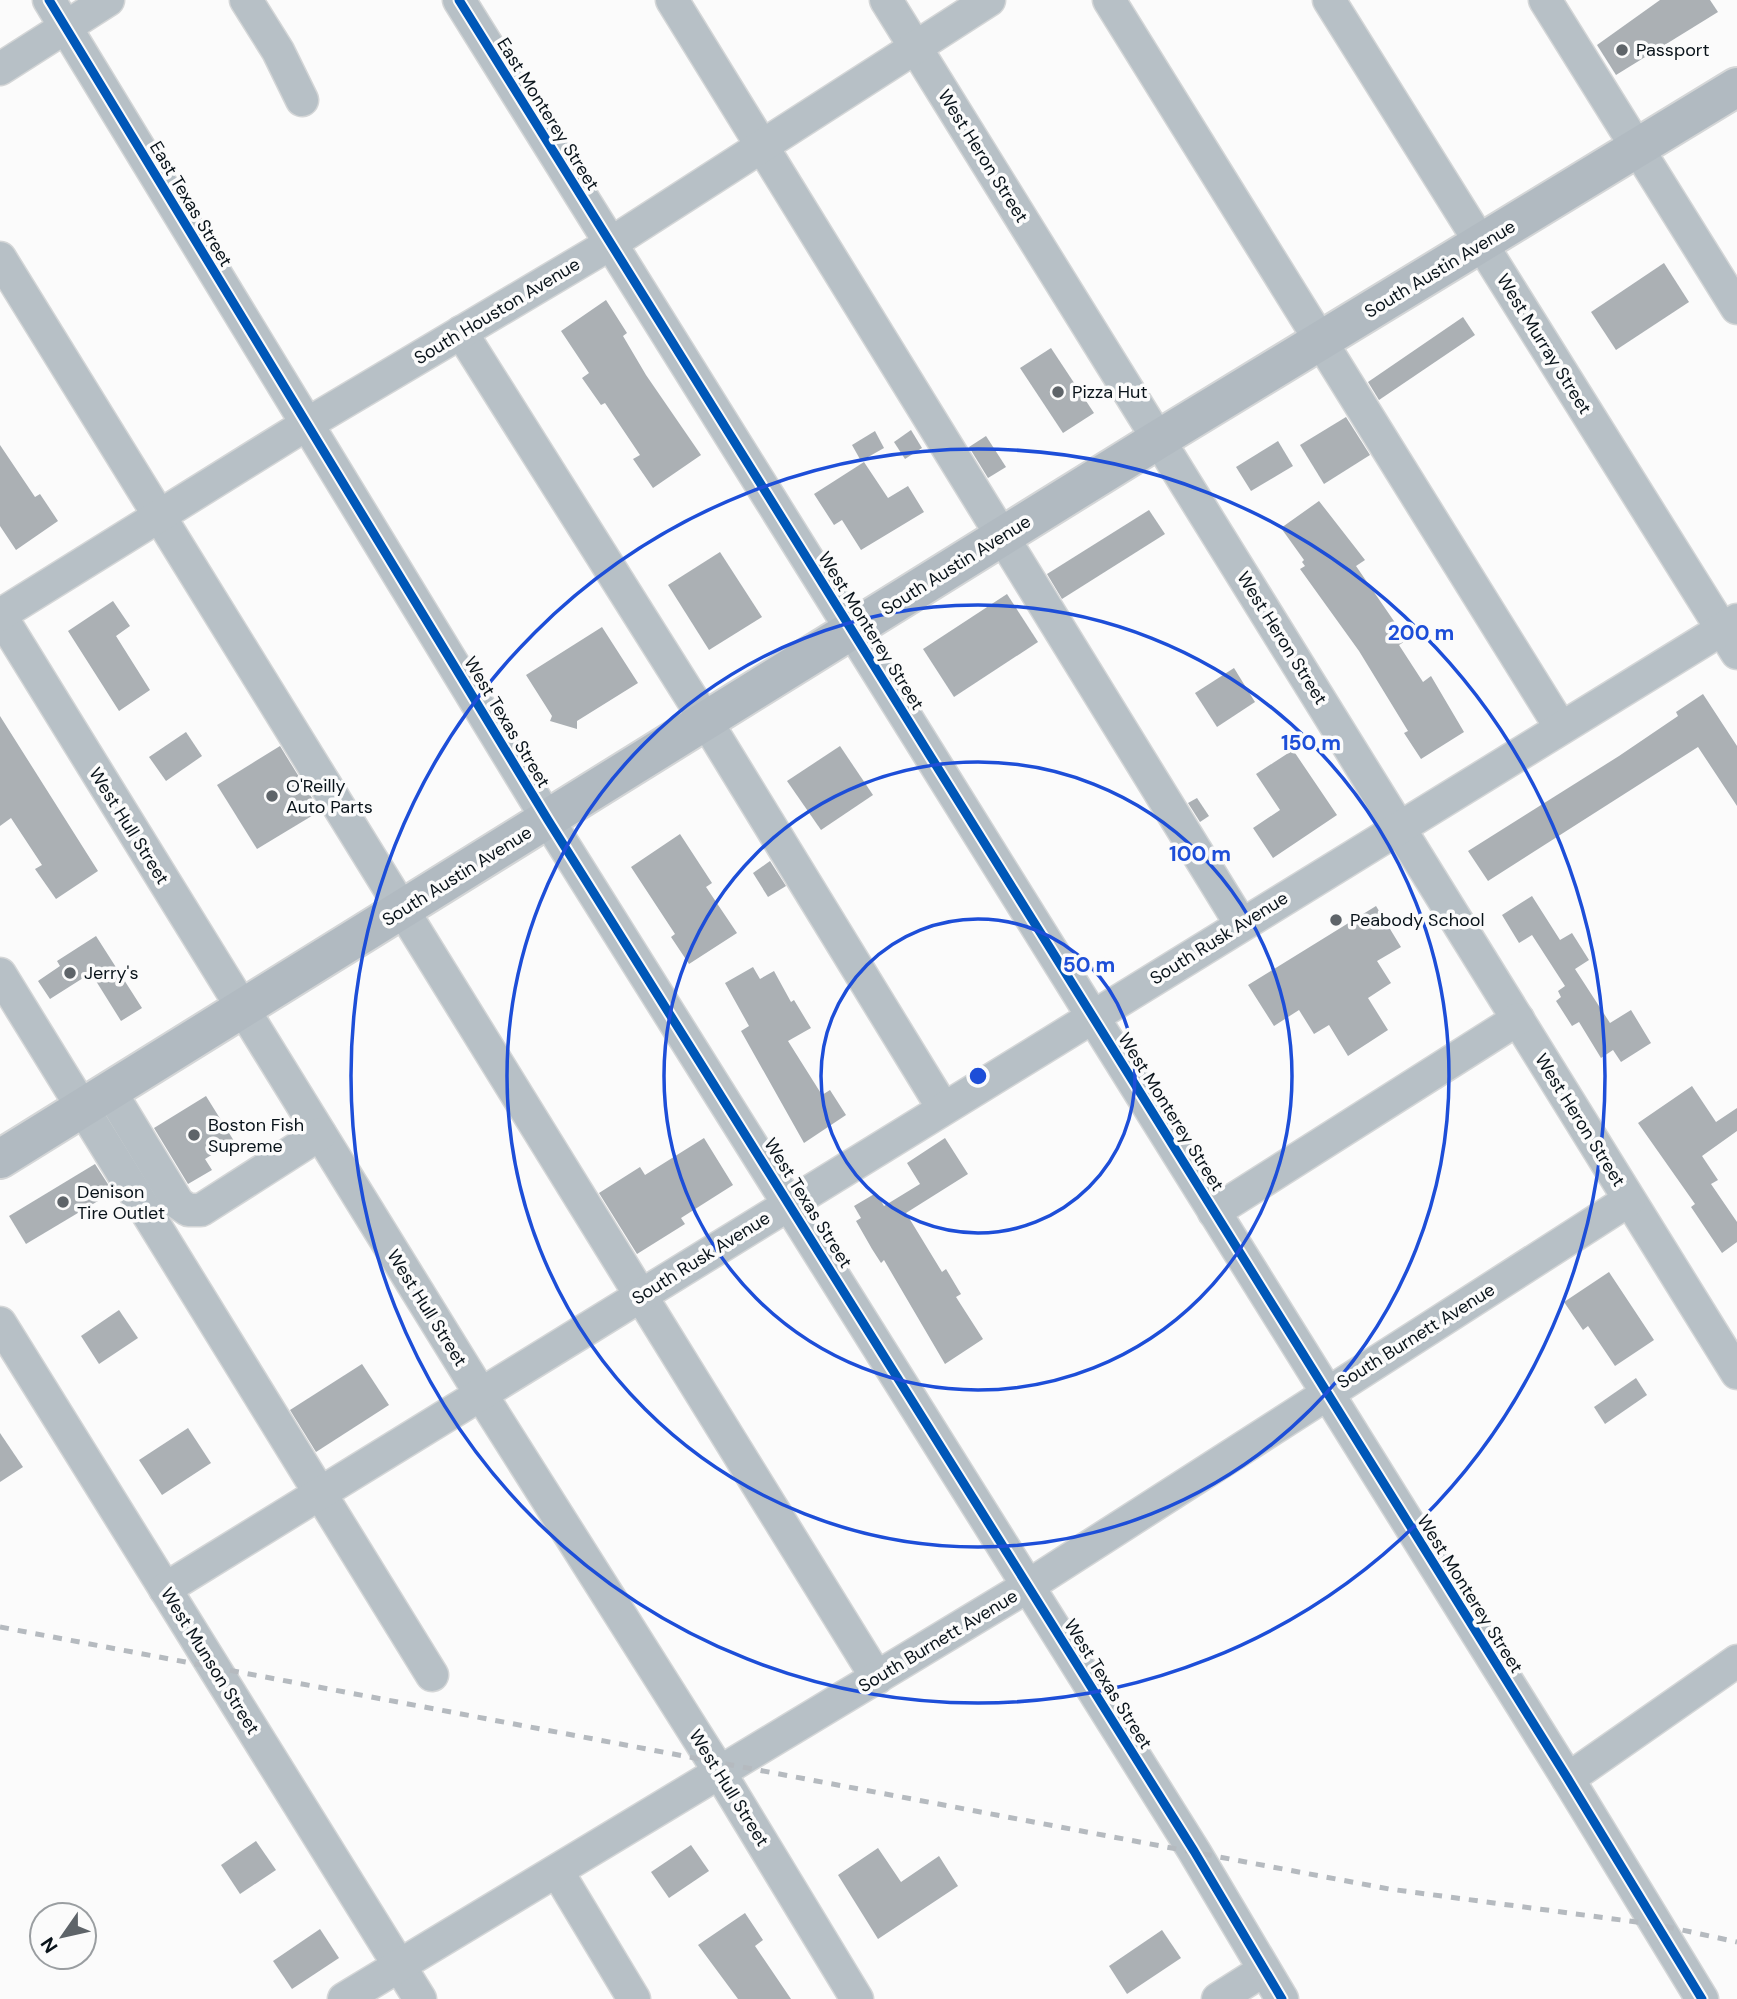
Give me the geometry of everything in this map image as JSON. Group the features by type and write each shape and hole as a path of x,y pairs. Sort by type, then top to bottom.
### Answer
{"highway":[{"name":"South Austin Avenue","path":"0,1159 1159,439 1737,87"}],"street":[{"path":"0,69 57,13 108,0"},
{"path":"246,0 278,51 302,100"},
{"name":"East Monterey Street","path":"459,0 610,244"},
{"path":"672,0 1241,924"},
{"name":"West Heron Street","path":"886,0 1737,1373"},
{"name":"South Houston Avenue","path":"0,615 307,424 610,244 989,0"},
{"path":"1108,0 1561,728"},
{"name":"West Murray Street","path":"1329,0 1732,634"},
{"path":"1545,0 1737,309"},
{"name":"East Texas Street","path":"57,13 307,424"},
{"name":"West Monterey Street","path":"610,244 1093,1015 1325,1394 1568,1779 1702,1999"},
{"path":"0,258 877,1678"},
{"path":"461,332 706,721 943,1108"},
{"name":"West Texas Street","path":"307,424 548,820 1194,1851 1282,1999"},
{"name":"West Hull Street","path":"0,615 482,1396 721,1774 857,1999"},
{"name":"South Rusk Avenue","path":"165,1589 482,1396 1400,826 1561,728 1732,634"},
{"path":"0,974 178,1203 188,1210 201,1210 320,1134"},
{"path":"1214,1212 1518,1019"},
{"path":"96,1099 320,1494 432,1675"},
{"name":"South Burnett Avenue","path":"344,1999 721,1774 1028,1586 1629,1200"},
{"name":"West Munson Street","path":"0,1323 420,1999"},
{"path":"1568,1779 1737,1661"},
{"path":"557,1871 634,1999"},
{"path":"1218,1999 1264,1970"}],"building":[{"path":"1660,0 1710,0 1718,12 1616,75 1597,45"},
{"path":"1664,263 1689,302 1616,350 1591,312"},
{"path":"606,300 627,333 623,336 646,375 701,455 653,488 633,459 640,455 605,403 601,405 582,378 589,373 561,331"},
{"path":"1463,317 1475,335 1379,400 1368,382"},
{"name":"Pizza Hut","path":"1051,348 1094,413 1063,433 1020,368"},
{"path":"1346,417 1370,455 1324,484 1300,445"},
{"path":"911,430 922,448 905,459 894,442"},
{"path":"875,431 884,448 861,461 852,445"},
{"path":"986,436 1006,467 988,478 969,447"},
{"path":"1278,441 1293,466 1251,491 1236,467"},
{"path":"0,445 35,497 40,494 58,521 16,550 0,526"},
{"path":"864,462 888,498 908,486 924,512 861,550 842,520 834,525 814,494"},
{"path":"1319,501 1365,560 1356,566 1407,640 1399,645 1423,682 1431,676 1464,732 1421,759 1404,733 1408,731 1359,651 1300,569 1305,566 1302,562 1304,560 1281,528"},
{"path":"1149,510 1165,534 1062,599 1047,574"},
{"path":"720,552 762,617 709,650 668,585"},
{"path":"1007,594 1038,642 954,697 923,649"},
{"path":"113,601 130,626 116,636 150,690 119,711 68,631"},
{"path":"602,627 638,683 577,721 577,729 550,721 552,716 526,675"},
{"path":"1234,668 1255,702 1217,727 1195,693"},
{"path":"1703,694 1737,746 1737,806 1698,747 1488,881 1468,851 1619,756 1678,716 1676,712"},
{"path":"0,716 98,871 56,899 35,869 42,865 11,818 0,826"},
{"path":"186,732 202,756 166,781 149,757"},
{"name":"O'Reilly Auto Parts","path":"280,746 320,811 257,849 217,785"},
{"path":"840,746 873,795 821,830 787,781"},
{"path":"1293,750 1337,815 1273,858 1253,828 1280,810 1256,774"},
{"path":"1197,798 1209,816 1200,822 1188,803"},
{"path":"680,834 712,883 706,887 737,933 689,964 671,937 675,934 631,867"},
{"path":"770,861 786,886 768,897 753,873"},
{"path":"1532,896 1560,940 1572,933 1589,960 1575,969 1610,1023 1631,1010 1651,1043 1621,1062 1613,1050 1601,1058 1579,1022 1572,1026 1556,1001 1561,997 1558,991 1565,986 1532,935 1519,943 1502,915"},
{"path":"1376,906 1401,947 1377,961 1391,983 1368,998 1388,1030 1348,1056 1329,1025 1314,1034 1299,1010 1274,1026 1248,985"},
{"path":"96,936 142,1008 121,1021 91,973 50,999 38,981 60,966 57,961"},
{"path":"753,967 760,979 774,971 791,1002 794,1000 811,1028 788,1041 822,1095 830,1090 846,1115 804,1143 741,1031 749,1026 725,983"},
{"path":"1692,1086 1716,1122 1737,1108 1737,1131 1702,1156 1718,1180 1711,1184 1737,1222 1737,1242 1722,1253 1691,1207 1695,1204 1638,1123"},
{"name":"Boston Fish Supreme","path":"206,1096 234,1141 205,1159 212,1170 188,1184 154,1128"},
{"path":"704,1138 733,1185 681,1218 685,1224 637,1254 599,1193 640,1167 645,1175"},
{"path":"945,1138 968,1174 906,1213 942,1272 946,1269 961,1294 956,1297 983,1339 945,1364 884,1260 881,1263 872,1249 856,1221 861,1218 854,1206 876,1193 884,1206 920,1184 907,1163"},
{"name":"Denison Tire Outlet","path":"95,1164 113,1192 26,1244 9,1216"},
{"path":"1609,1272 1654,1340 1615,1366 1588,1326 1583,1330 1564,1302"},
{"path":"119,1310 138,1338 99,1364 81,1336"},
{"path":"362,1364 389,1405 316,1452 290,1410"},
{"path":"1636,1378 1647,1395 1605,1424 1594,1407"},
{"path":"188,1428 211,1463 162,1495 139,1460"},
{"path":"0,1433 23,1467 0,1482"},
{"path":"256,1841 276,1870 240,1894 221,1865"},
{"path":"691,1845 709,1871 669,1898 651,1872"},
{"path":"878,1848 901,1882 939,1856 958,1886 878,1939 838,1875"},
{"path":"745,1913 763,1940 755,1946 791,1999 738,1999 698,1945"},
{"path":"320,1929 339,1958 292,1989 273,1961"},
{"path":"1162,1930 1181,1958 1127,1994 1109,1966"}],"railway":[{"path":"0,1627 1389,1889 1659,1925 1737,1942"}],"cycle path":[{"path":"49,0 548,820 1194,1851 1282,1999"},
{"path":"459,0 1568,1779 1702,1999"}],"place":[{"name":"Passport","path":"1622,50"},
{"name":"Pizza Hut","path":"1058,392"},
{"name":"O'Reilly Auto Parts","path":"272,796"},
{"name":"Peabody School","path":"1336,920"},
{"name":"Jerry's","path":"70,973"},
{"name":"Boston Fish Supreme","path":"194,1135"},
{"name":"Denison Tire Outlet","path":"63,1202"}]}
